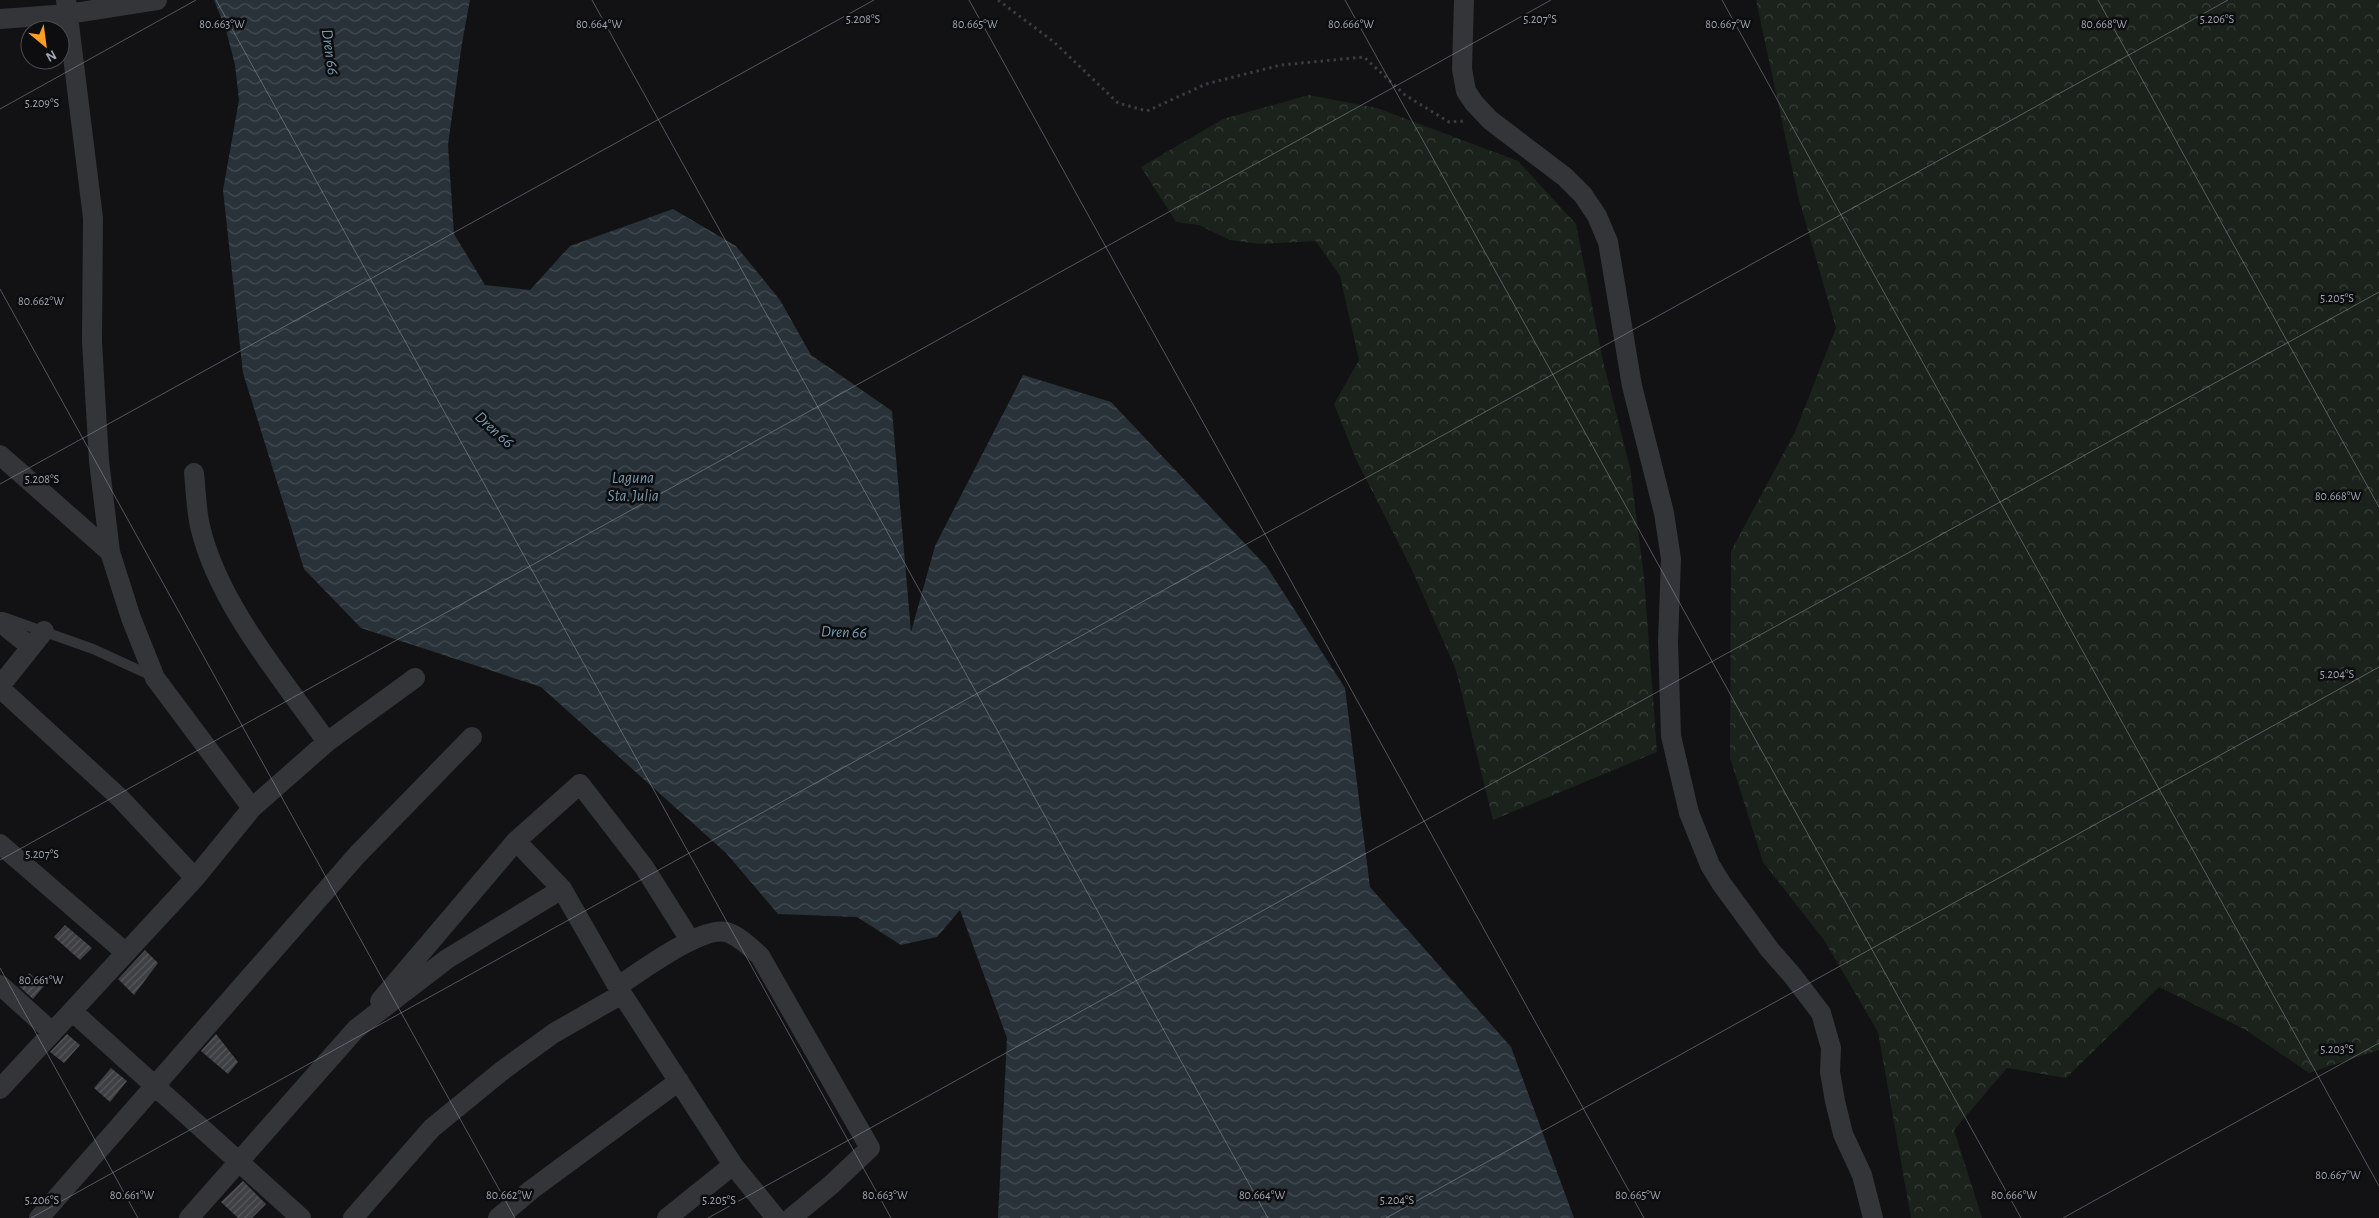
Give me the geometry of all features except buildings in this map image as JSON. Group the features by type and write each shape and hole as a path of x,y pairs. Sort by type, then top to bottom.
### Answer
{"street":[{"path":"0,19 67,7 157,0"},
{"path":"1464,0 1462,69 1466,91 1490,120 1565,177 1583,195 1597,216 1608,242 1632,386 1664,513 1670,550 1668,642 1672,736 1689,813 1710,865 1721,883 1770,950 1821,1013 1830,1048 1830,1072 1835,1101 1844,1134 1862,1175 1874,1218"},
{"path":"67,7 78,112 93,218 92,342 99,461 110,552 131,618 155,678 252,808"},
{"path":"0,455 110,552"},
{"path":"194,473 200,525 218,577 258,643 327,742"},
{"path":"0,622 31,648"},
{"path":"44,631 0,687 120,798 195,878"},
{"path":"0,1089 195,878 252,808 327,742 415,678"},
{"path":"39,1218 357,855 472,736"},
{"path":"189,1218 356,1029 516,841 580,784 644,867 690,940"},
{"path":"516,841 562,889 620,990 733,1165 776,1218"},
{"path":"0,844 126,953"},
{"path":"356,1029 448,959 562,889"},
{"path":"353,1218 432,1128 503,1070 690,940 709,932 726,932 743,941 760,956 870,1148 831,1185 791,1218"},
{"path":"0,985 52,1032"},
{"path":"72,1012 301,1218"},
{"path":"498,1218 531,1190 679,1081"},
{"path":"667,1218 733,1165"}],"lane":[{"path":"0,616 94,649 155,678"}],"path":[{"path":"998,0 1054,42 1118,104 1147,111 1206,84 1281,65 1364,57 1406,95 1449,122 1490,120"}],"green space":[{"path":"1756,0 2379,0 2379,1050 2309,1073 2246,1030 2159,987 2066,1078 2007,1068 1954,1130 1982,1218 1911,1218 1878,1032 1824,940 1763,862 1730,758 1731,551 1795,432 1836,328 1798,196"},
{"path":"1309,95 1377,108 1518,161 1576,224 1603,361 1630,468 1644,577 1657,752 1493,820 1456,670 1412,570 1356,459 1334,404 1359,360 1340,276 1316,241 1260,244 1230,240 1199,225 1176,222 1141,167 1223,119"}],"water":[{"path":"214,0 470,0 448,145 454,234 485,285 530,290 570,246 673,209 736,246 780,300 811,355 892,411 911,632 935,546 1023,375 1111,402 1267,567 1345,688 1370,887 1511,1047 1574,1218 998,1218 1007,1038 960,910 937,937 901,945 857,917 778,914 726,853 541,687 361,628 304,569 243,373 223,190 239,100 235,65 226,30"}],"water label":[{"name":"Dren 66","path":"331,52"},
{"name":"Dren 66","path":"495,429"},
{"name":"Laguna Sta. Julia","path":"633,486"},
{"name":"Dren 66","path":"844,631"}]}
